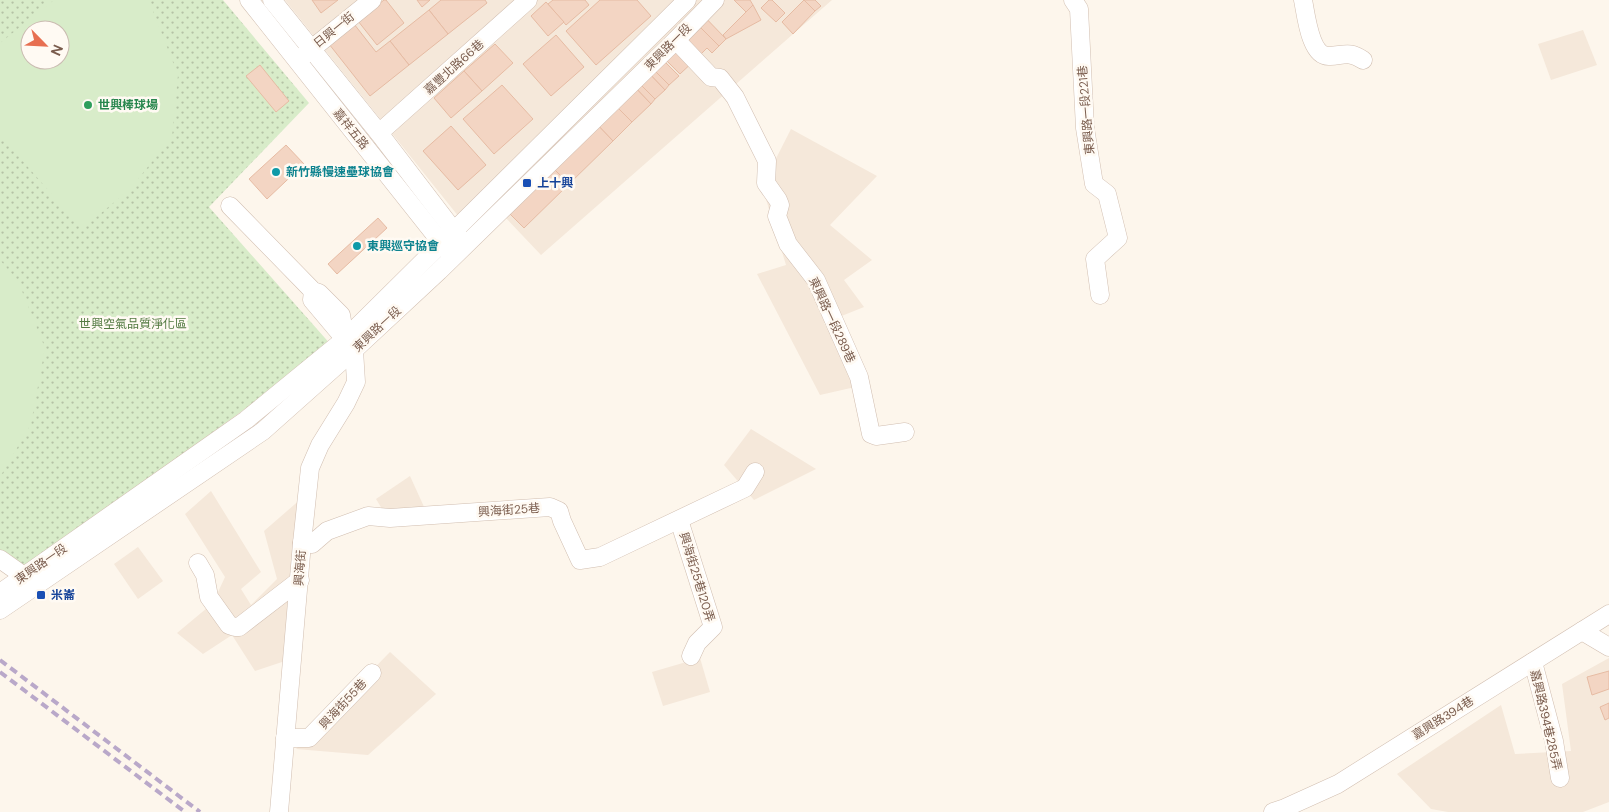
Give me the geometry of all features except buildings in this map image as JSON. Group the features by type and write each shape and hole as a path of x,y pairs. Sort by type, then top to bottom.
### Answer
{"street":[{"name":"嘉祥五路","path":"249,0 297,61 448,237"},
{"name":"嘉祥五路","path":"272,0 379,133 459,252"},
{"name":"日興一街","path":"297,61 372,0"},
{"name":"嘉豐北路66巷","path":"379,133 528,0"},
{"name":"東興路一段","path":"0,610 263,431 350,345 448,237 687,0"},
{"name":"東興路一段","path":"0,593 350,345 439,271 715,0"},
{"name":"東興路一段221巷","path":"1074,0 1079,9 1085,128 1094,184 1107,194 1118,238 1095,259 1100,294"},
{"path":"1303,0 1311,39 1323,55 1328,57 1347,53 1363,60"},
{"name":"東興路一段289巷","path":"676,40 711,77 720,78 728,86 767,161 766,183 780,205 778,216 788,244 816,280 859,377 871,434 876,436 905,432"},
{"name":"興海街","path":"230,206 313,291 319,292 341,315 350,345 356,382 346,403 320,445 310,468 279,812"},
{"name":"興海街25巷","path":"302,543 312,544 327,531 368,516 390,518 550,507 559,511 580,560 587,560 600,556 745,488 755,472"},
{"name":"興海街25巷120弄","path":"679,520 713,628 697,643 691,656"},
{"path":"0,559 24,576"},
{"path":"198,563 205,576 209,598 229,625 235,627 239,627 300,580"},
{"name":"嘉興路394巷","path":"1273,812 1338,784 1609,614"},
{"path":"1582,631 1609,647"},
{"name":"嘉興路394巷285弄","path":"1533,662 1554,741 1560,778"},
{"name":"興海街55巷","path":"285,738 309,738 372,673"}],"shaded area":[{"path":"285,0 832,0 541,255 487,198 463,222"},
{"path":"1583,30 1597,65 1551,80 1538,44"},
{"path":"791,129 877,176 830,225 872,260 844,280 864,307 824,323 864,385 820,395 757,274 786,265 762,186"},
{"path":"751,429 816,469 754,500 724,465"},
{"path":"410,476 425,509 384,512 376,499"},
{"path":"211,491 261,572 241,589 251,605 277,579 264,531 302,498 291,659 255,671 232,635 203,654 177,633 213,603 225,577 185,514"},
{"path":"138,547 163,581 138,599 114,564"},
{"path":"390,652 436,694 368,755 296,749"},
{"path":"700,658 710,692 663,706 652,672"},
{"path":"1609,658 1609,802 1583,812 1448,812 1431,809 1397,774 1501,705 1515,754 1571,751 1562,684"}],"green space":[{"name":"世興空氣品質淨化區","path":"0,0 223,0 309,103 209,207 332,346 22,570 0,554"},
{"name":"世興棒球場","path":"54,0 145,0 151,6 178,75 172,137 130,189 82,229 0,135 0,43 20,27 20,70 70,70 70,20 29,20"},
{"path":"0,260 18,281 45,348 31,424 0,477"}],"railway":[{"path":"0,660 200,812"},
{"path":"0,672 185,812"}],"place":[{"name":"世興棒球場","path":"88,105"},
{"name":"新竹縣慢速壘球協會","path":"276,172"},
{"name":"上十興","path":"527,183"},
{"name":"東興巡守協會","path":"357,246"},
{"name":"米崙","path":"41,595"}]}
